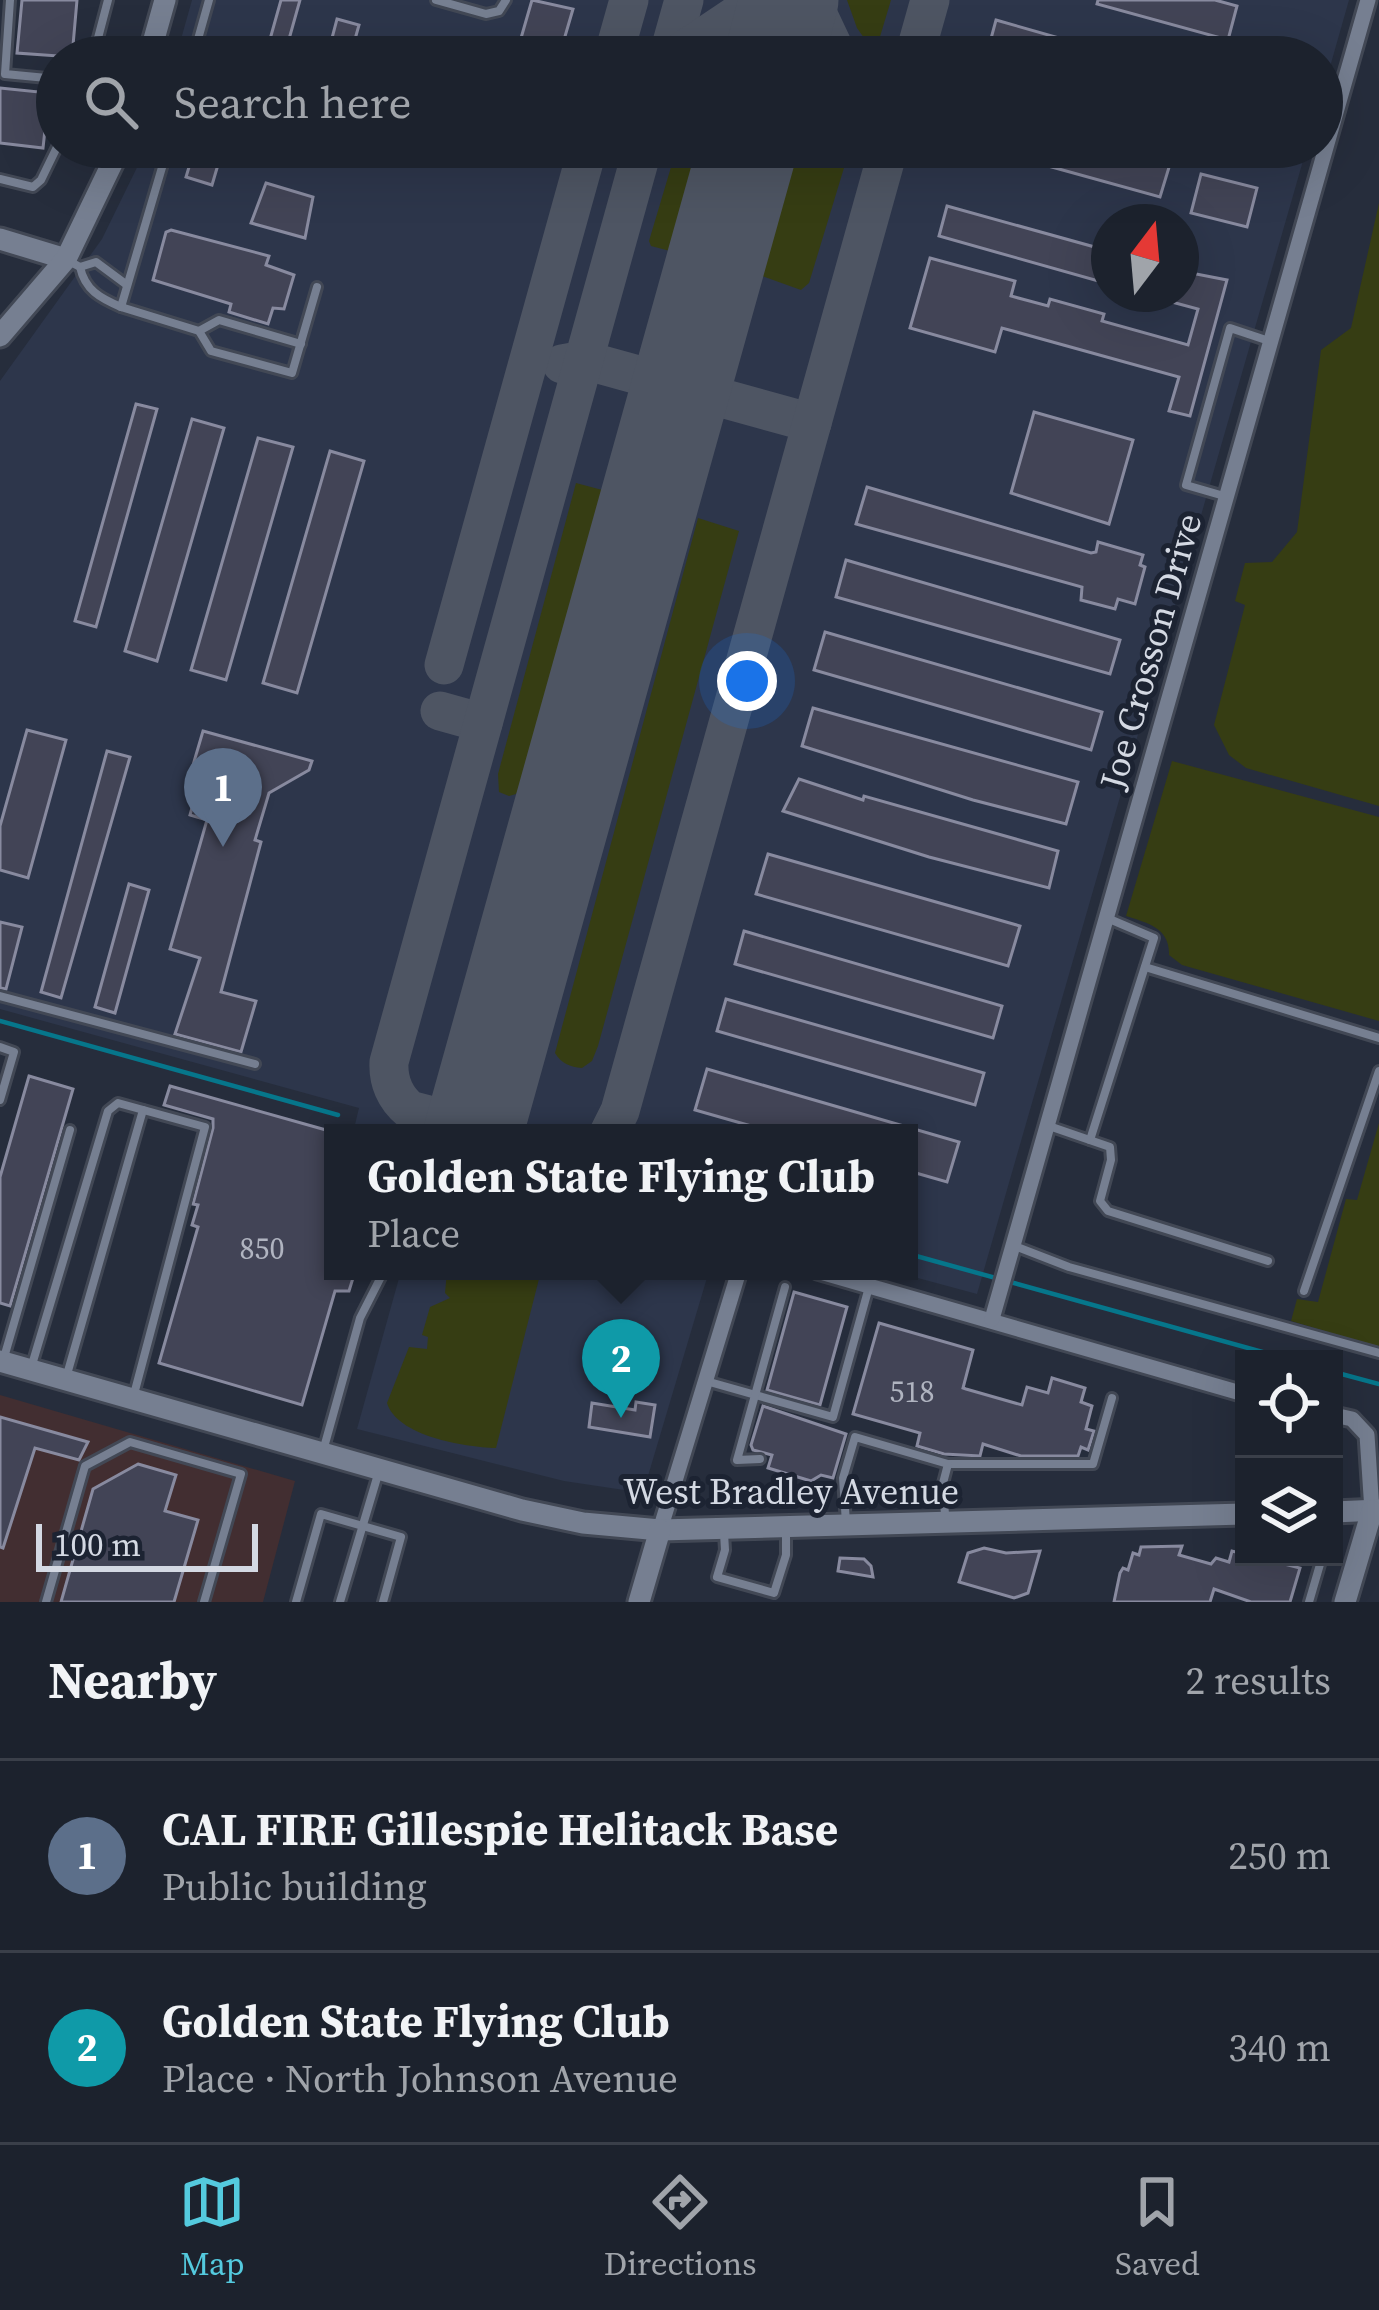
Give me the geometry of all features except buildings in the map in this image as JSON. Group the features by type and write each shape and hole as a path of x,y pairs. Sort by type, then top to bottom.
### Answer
{"main road":[{"path":"155,36 165,0"},
{"path":"0,336 73,263 111,168"},
{"path":"0,239 73,263"},
{"name":"West Bradley Avenue","path":"1,1362 539,1514 660,1530 1235,1514"},
{"path":"1343,1512 1375,1510 1345,1602"},
{"path":"639,1602 660,1530"}],"street":[{"name":"Joe Crosson Drive","path":"1343,84 1367,0"},
{"name":"Joe Crosson Drive","path":"992,1319 1319,168"},
{"path":"660,1530 736,1280"},
{"path":"848,1280 1235,1391"},
{"path":"1343,1417 1352,1419 1367,1436 1375,1510"}],"lane":[{"path":"10,0 5,74 36,77"},
{"path":"99,36 108,0"},
{"path":"199,36 208,0"},
{"path":"436,0 486,14 499,11 506,0"},
{"path":"0,178 33,188 47,168"},
{"path":"121,307 162,168"},
{"path":"128,285 97,262 73,263 84,284 102,299 199,332 211,350 292,374 317,286"},
{"path":"199,332 219,320 301,344"},
{"path":"1225,496 1186,484 1230,328 1270,341"},
{"path":"1090,1140 1154,938 1105,918"},
{"path":"1145,967 1379,1038"},
{"path":"0,996 255,1064"},
{"path":"0,1047 14,1052 0,1100"},
{"path":"1304,1291 1379,1072"},
{"path":"31,1370 108,1111 118,1103 205,1127 132,1399"},
{"path":"65,1380 143,1110"},
{"path":"1046,1124 1110,1147 1100,1202 1108,1211 1268,1261"},
{"path":"1,1362 70,1130"},
{"path":"1010,1251 1379,1353"},
{"path":"322,1453 360,1318 379,1280"},
{"path":"704,1380 833,1417 869,1286"},
{"path":"760,1459 737,1460 785,1287"},
{"path":"846,1526 843,1478 855,1437 948,1464 1093,1464 1112,1398"},
{"path":"46,1602 85,1466 130,1442 241,1474 204,1602"},
{"path":"946,1523 942,1486 948,1464"},
{"path":"340,1602 379,1469"},
{"path":"296,1602 321,1514 401,1537 383,1602"},
{"path":"724,1528 725,1550 717,1576 775,1598 786,1556 786,1527"},
{"path":"1309,1602 1320,1566"}],"shaded area":[{"path":"192,0 1349,0 1339,36 182,36"},
{"path":"137,168 1301,168 977,1294 918,1278 918,1124 355,1124 359,1108 0,1009 0,381 102,239"},
{"path":"398,1280 706,1280 645,1486 624,1490 564,1481 357,1429"},
{"path":"0,1395 295,1481 263,1602 0,1602"}],"green space":[{"path":"847,0 891,0 880,36 863,36"},
{"path":"671,168 693,168 670,251 651,246"},
{"path":"793,168 844,168 809,283 801,290 762,276"},
{"path":"1379,203 1379,806 1246,768 1229,755 1214,725 1245,605 1235,601 1245,563 1272,562 1297,532 1321,350 1351,328"},
{"path":"576,483 606,491 523,782 509,796 499,792 498,774"},
{"path":"698,518 739,531 598,1046 592,1061 574,1067 555,1053"},
{"path":"1172,761 1379,817 1379,1021 1182,965 1169,955 1162,933 1126,916"},
{"path":"1379,1123 1379,1347 1291,1321 1297,1299 1318,1302 1346,1199 1357,1200"},
{"path":"446,1280 539,1280 496,1448 450,1442 417,1431 393,1414 387,1403 409,1347 427,1349 428,1337 422,1335 430,1307 450,1298 445,1293"}],"waterway":[{"path":"0,1021 338,1115"},
{"path":"918,1256 1256,1350"},
{"path":"1343,1374 1379,1384"}],"taxiway":[{"path":"619,36 629,0"},
{"path":"674,36 684,0"},
{"path":"705,36 759,0"},
{"path":"811,0 828,36"},
{"path":"920,36 930,0"},
{"path":"444,665 582,168"},
{"path":"464,1124 410,1110 394,1089 389,1062 637,168"},
{"path":"614,1124 883,168"},
{"path":"562,364 584,360 812,423"},
{"path":"440,711 483,723"}],"runway":[{"path":"780,36 789,0"},
{"path":"476,1124 742,168"}],"place":[{"name":"CAL FIRE Gillespie Helitack Base","path":"223,847"},
{"name":"Golden State Flying Club","path":"621,1418"}]}
